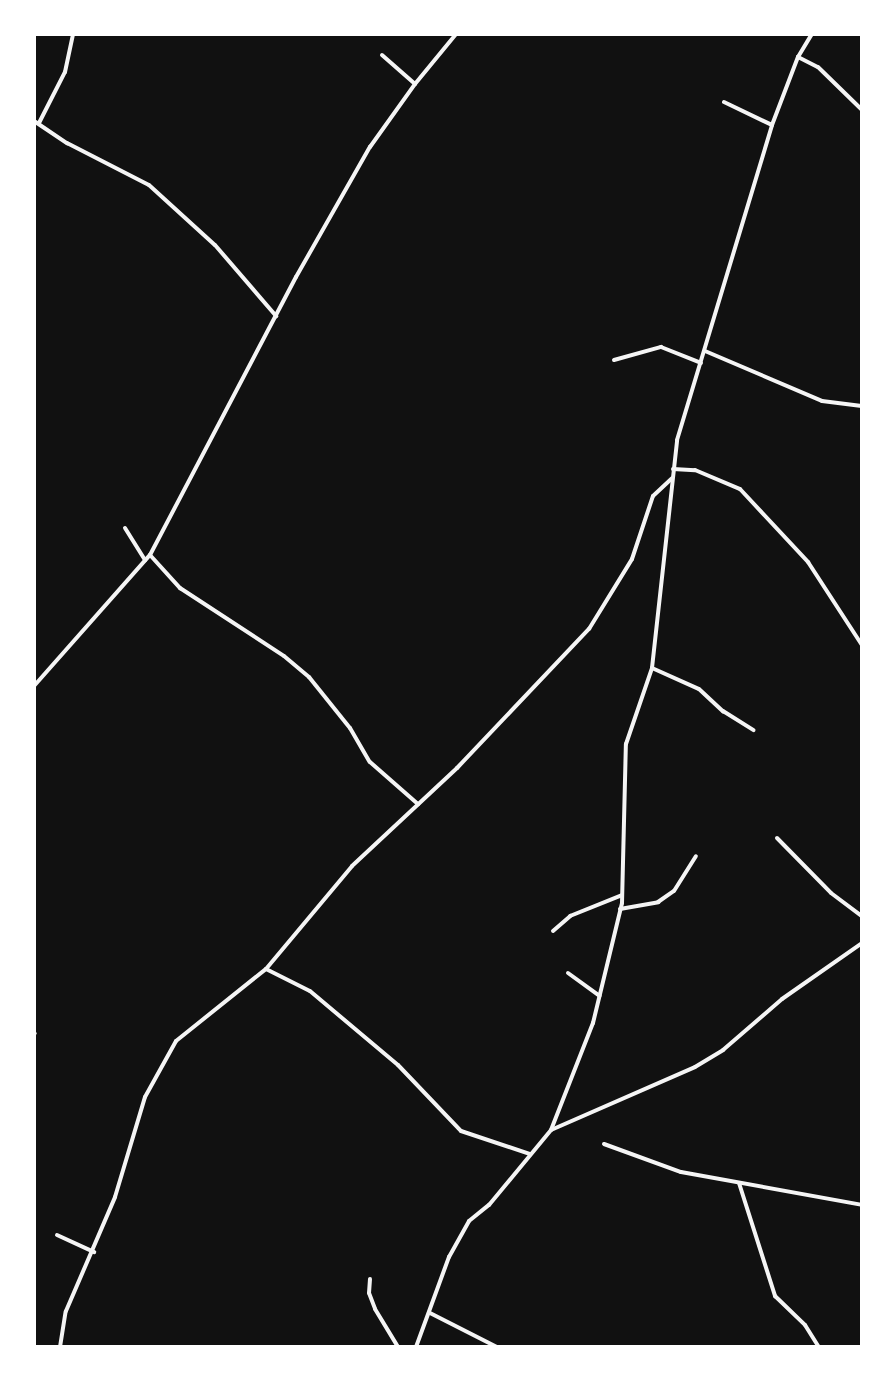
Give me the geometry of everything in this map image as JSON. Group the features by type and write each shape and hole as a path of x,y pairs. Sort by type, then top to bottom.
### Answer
{"street":[{"path":"73,34 65,72 36,122 67,143 149,185 215,245 276,316"},
{"path":"34,686 150,555 276,316 370,147 456,34"},
{"path":"416,1347 449,1257 469,1221 489,1205 551,1130 600,996 622,895 626,744 652,668 677,440 772,125 798,57 812,34"},
{"path":"382,55 415,84"},
{"path":"798,57 818,67 862,110"},
{"path":"724,102 772,125"},
{"path":"614,360 661,347 701,363"},
{"path":"705,351 822,401 862,406"},
{"path":"673,469 695,470 740,489 808,562 862,645"},
{"path":"60,1347 66,1311 94,1252 115,1197 145,1097 167,1054 185,1031 266,969 352,866 457,768 599,617 632,559 653,496 672,478"},
{"path":"125,528 145,560"},
{"path":"150,555 180,588 284,656 309,677 350,728 370,762 418,804"},
{"path":"652,668 699,689 723,711 754,730"},
{"path":"777,838 831,893 862,916"},
{"path":"620,909 658,902 674,891 696,856"},
{"path":"553,931 570,916 622,895"},
{"path":"551,1130 705,1061 782,999 862,943"},
{"path":"266,969 310,991 398,1065 461,1131 530,1154"},
{"path":"568,973 600,996"},
{"path":"604,1144 656,1166 862,1205"},
{"path":"739,1183 762,1264 775,1296 805,1325 819,1347"},
{"path":"57,1235 94,1252"},
{"path":"370,1279 369,1293 375,1309 398,1347"},
{"path":"430,1313 497,1347"}]}
